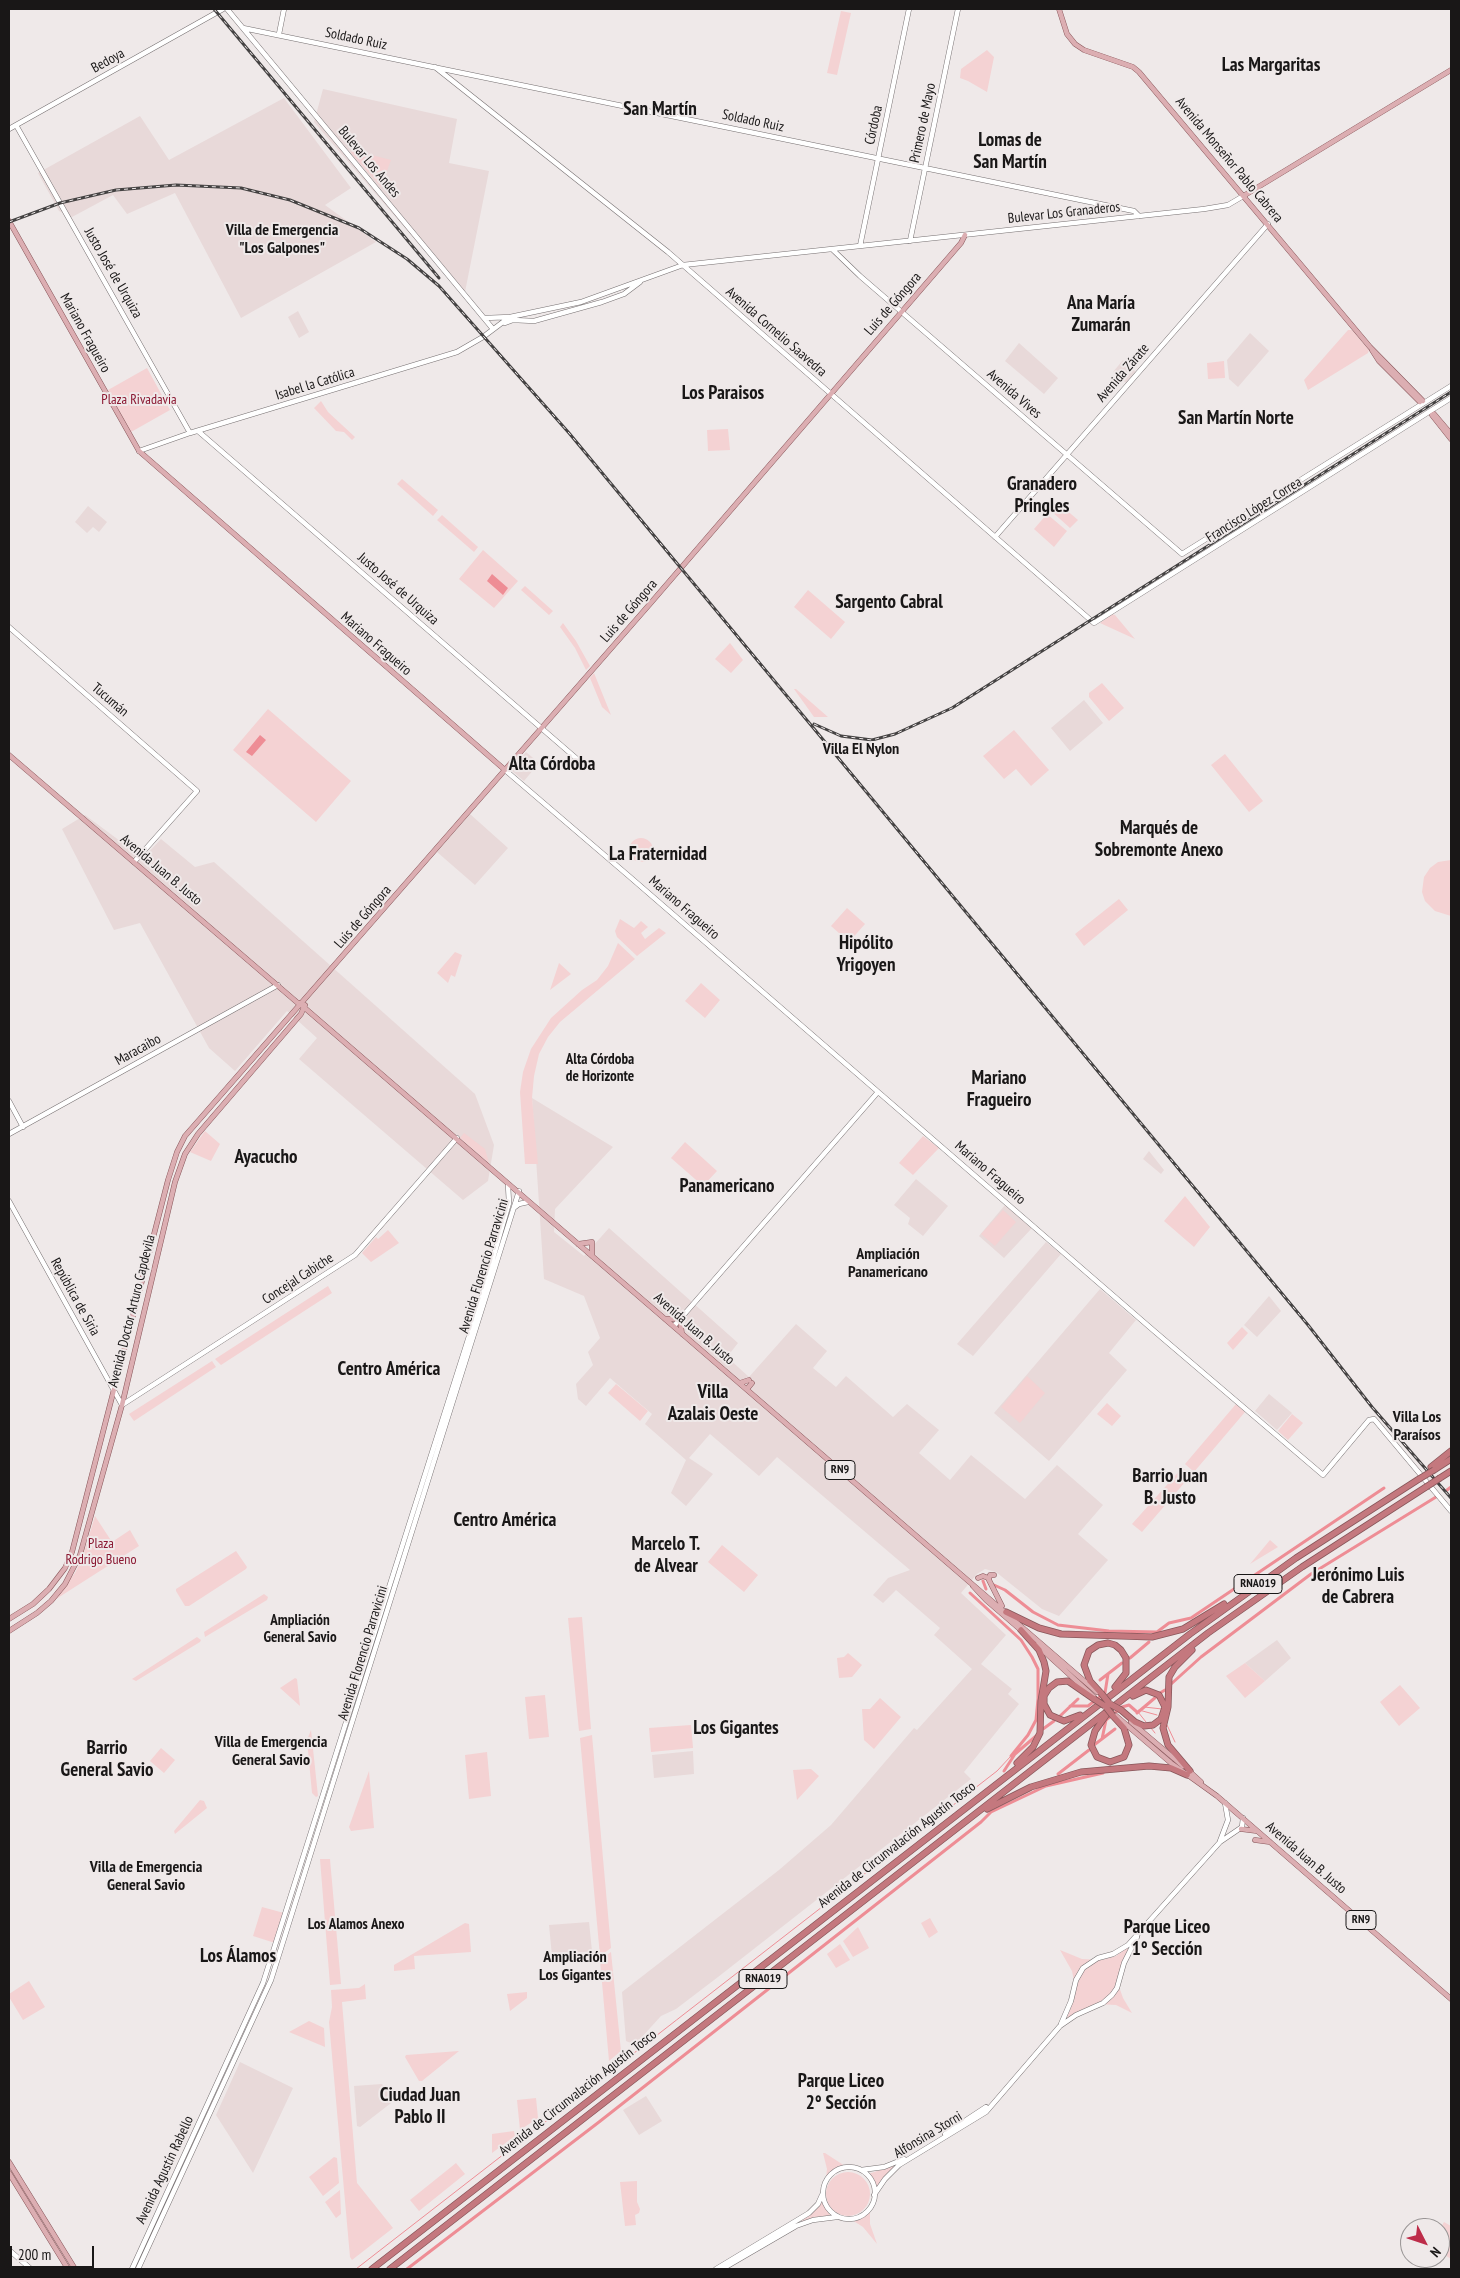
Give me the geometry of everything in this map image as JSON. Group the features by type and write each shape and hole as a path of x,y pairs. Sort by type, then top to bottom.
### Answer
{"highway":[{"path":"1432,1468 1451,1451"},
{"name":"Avenida de Circunvalación Agustín Tosco","path":"372,2269 977,1799 1111,1707 1246,1592 1432,1468 1451,1459"},
{"name":"Avenida de Circunvalación Agustín Tosco","path":"390,2269 1111,1707 1266,1592 1451,1471"},
{"path":"1006,1612 1039,1628 1061,1634 1152,1637 1183,1629 1246,1592"},
{"path":"1188,1773 1170,1749 1164,1736 1170,1674 1178,1663 1193,1649 1252,1605 1266,1592"},
{"path":"977,1799 985,1789 1024,1757 1036,1743 1040,1734 1045,1665 1037,1647 1021,1630"},
{"path":"1111,1707 1098,1696 1087,1677 1084,1661 1089,1651 1095,1646 1108,1643 1115,1645 1123,1652 1127,1667 1111,1707 1097,1727 1091,1742 1093,1752 1097,1757 1110,1762 1124,1757 1129,1745 1124,1728 1111,1707"},
{"path":"1098,1696 1071,1682 1060,1681 1045,1693 1044,1704 1052,1718 1064,1721 1111,1707 1146,1690 1159,1695 1165,1707 1161,1719 1149,1726 1137,1723 1111,1707 1098,1696"},
{"path":"970,1818 1031,1787 1081,1772 1113,1767 1149,1766 1171,1768 1188,1773"}],"main road":[{"name":"Bedoya","path":"9,129 218,10 223,9"},
{"path":"229,11 235,9"},
{"path":"279,34 284,9"},
{"name":"Córdoba","path":"860,246 909,9"},
{"name":"Primero de Mayo","path":"910,241 958,9"},
{"name":"Avenida Monseñor Pablo Cabrera","path":"1058,9 1072,41 1084,50 1138,70 1371,348 1379,361 1421,403"},
{"name":"Bulevar Los Andes","path":"229,11 494,329"},
{"name":"Soldado Ruiz","path":"243,28 1134,211 1139,216"},
{"name":"Avenida Cornelio Saavedra","path":"435,67 683,265 1094,623"},
{"name":"Bulevar Los Granaderos","path":"485,318 510,317 593,298 683,265 1225,206 1451,70"},
{"name":"Justo José de Urquiza","path":"16,124 190,433"},
{"name":"Mariano Fragueiro","path":"9,221 139,451 505,770 1323,1475 1369,1420 1374,1419 1451,1511"},
{"name":"Avenida Zárate","path":"994,537 1268,224"},
{"name":"Luis de Góngora","path":"301,1005 961,243 965,235"},
{"name":"Avenida Vives","path":"833,250 1182,554"},
{"name":"Bulevar Los Granaderos","path":"494,329 511,320 534,321 617,297 626,293 645,278"},
{"name":"Bulevar Los Granaderos","path":"494,329 510,317"},
{"name":"Isabel la Católica","path":"139,451 190,433 457,352 494,329"},
{"name":"Francisco López Correa","path":"1182,554 1451,386"},
{"name":"Francisco López Correa","path":"1094,623 1451,398"},
{"path":"1451,434 1433,414 1451,438"},
{"name":"Justo José de Urquiza","path":"198,431 584,765"},
{"name":"Tucumán","path":"9,627 197,791 134,862"},
{"name":"Avenida Juan B. Justo","path":"9,756 1006,1612 1098,1696"},
{"name":"Maracaibo","path":"9,1134 278,985"},
{"name":"Avenida Doctor Arturo Capdevila","path":"9,1619 44,1594 65,1568 76,1540 168,1180 181,1143 198,1120 301,1005"},
{"name":"Avenida Doctor Arturo Capdevila","path":"9,1631 45,1607 60,1591 76,1566 84,1545 122,1405 172,1194 185,1154 198,1134 301,1014 301,1005"},
{"path":"674,1326 878,1092"},
{"path":"9,1101 23,1126"},
{"name":"Avenida Juan B. Justo","path":"456,1138 508,1185 537,1208"},
{"name":"Concejal Cabiche","path":"122,1405 355,1255 456,1138"},
{"name":"Avenida Florencio Parravicini","path":"206,2108 256,2001 278,1938 509,1206 508,1185"},
{"name":"Avenida Florencio Parravicini","path":"210,2113 271,1980 519,1193"},
{"name":"República de Siria","path":"9,1201 122,1405"},
{"path":"514,1208 519,1204 528,1202"},
{"path":"578,1244 592,1242 592,1256"},
{"path":"666,1319 680,1319"},
{"path":"680,1319 682,1334"},
{"path":"740,1383 751,1382 746,1388"},
{"path":"108,1417 122,1405"},
{"path":"989,1579 990,1575 994,1575"},
{"path":"978,1578 985,1576 989,1579 1006,1612"},
{"name":"Avenida Juan B. Justo","path":"972,1584 986,1600 1098,1696"},
{"name":"Avenida Juan B. Justo","path":"1111,1707 1214,1793 1451,1999"},
{"name":"Alfonsina Storni","path":"1220,1842 1228,1820 1225,1803"},
{"path":"1239,1830 1244,1824 1243,1818"},
{"path":"1228,1820 1230,1827 1239,1830 1258,1831"},
{"name":"Alfonsina Storni","path":"1060,2026 1080,1972 1093,1961 1123,1948 1137,1937 1220,1842 1239,1830"},
{"path":"1255,1840 1270,1842"},
{"name":"Alfonsina Storni","path":"874,2195 885,2179 899,2165 981,2116 1060,2026 1112,1995 1124,1963 1137,1937"},
{"name":"Alfonsina Storni","path":"860,2170 884,2167 901,2160 980,2113 997,2099"},
{"name":"Avenida Agustín Rabello","path":"132,2269 206,2108"},
{"name":"Avenida Agustín Rabello","path":"138,2269 210,2113"},
{"path":"9,2162 75,2269"},
{"path":"716,2269 809,2213 818,2204 827,2180 836,2171 848,2168 860,2170 872,2182 874,2195 871,2206 860,2216 852,2219 838,2217 813,2220 796,2226 722,2269"},
{"path":"9,2173 68,2269"},
{"path":"823,2194 826,2205 838,2217"},
{"path":"9,2250 31,2269"}],"shaded area":[{"path":"323,89 457,119 449,163 489,171 464,297 314,122"},
{"path":"284,98 351,188 325,205 376,242 241,318 175,193 127,214 113,195 72,217 59,211 38,173 140,116 169,160"},
{"path":"298,311 309,332 299,338 288,317"},
{"path":"1250,333 1269,351 1238,387 1229,379 1227,360"},
{"path":"1019,343 1058,378 1044,394 1005,361"},
{"path":"1123,360 1136,372 1126,383 1113,372"},
{"path":"88,506 107,522 99,532 93,527 87,533 75,522"},
{"path":"492,574 508,588 503,595 487,581"},
{"path":"1084,700 1103,723 1070,751 1051,728"},
{"path":"260,735 266,740 252,756 246,752"},
{"path":"526,752 539,763 524,781 511,770"},
{"path":"470,814 508,848 475,885 437,852"},
{"path":"85,815 143,858 161,839 195,867 214,862 475,1094 494,1145 488,1181 463,1200 299,1059 317,1038 287,1011 235,1071 209,1048 140,923 114,930 62,829"},
{"path":"532,1098 613,1147 555,1209 554,1232 584,1256 609,1228 738,1343 727,1357 749,1377 796,1324 827,1351 813,1368 836,1387 846,1376 893,1417 907,1404 939,1430 919,1453 950,1480 971,1455 1025,1499 1057,1465 1103,1505 1078,1534 1108,1560 1059,1616 1042,1609 996,1572 985,1569 977,1574 961,1593 1006,1635 981,1664 1012,1689 1008,1694 1019,1704 964,1772 971,1779 718,1977 676,2009 661,2016 633,2044 626,2041 622,1992 779,1870 831,1825 914,1728 917,1730 972,1669 934,1635 940,1628 896,1590 883,1603 873,1595 888,1578 910,1570 777,1457 759,1476 710,1434 689,1458 713,1474 686,1506 671,1493 686,1460 645,1424 652,1414 610,1378 586,1406 578,1399 576,1384 593,1365 588,1352 600,1338 584,1296 544,1279"},
{"path":"1149,1151 1164,1170 1161,1174 1143,1159"},
{"path":"916,1179 948,1206 923,1236 908,1224 910,1218 894,1205"},
{"path":"1005,1205 1032,1228 1004,1258 979,1236"},
{"path":"1046,1242 1061,1254 973,1356 957,1344"},
{"path":"1100,1289 1136,1320 1109,1353 1127,1370 1049,1461 994,1413"},
{"path":"1269,1296 1281,1311 1257,1337 1244,1325"},
{"path":"1269,1394 1292,1413 1277,1430 1255,1411"},
{"path":"1277,1640 1291,1658 1265,1681 1245,1663"},
{"path":"693,1751 694,1774 654,1778 652,1755"},
{"path":"589,1922 592,1951 552,1956 549,1925"},
{"path":"240,2062 293,2088 253,2173 216,2115"},
{"path":"382,2084 395,2100 360,2127 357,2126 354,2086"},
{"path":"646,2096 662,2121 639,2135 623,2110"}],"green space":[{"path":"841,11 851,13 837,75 827,73"},
{"path":"987,50 994,57 987,92 960,78 961,69"},
{"path":"352,150 391,160 381,187 351,153"},
{"path":"1348,330 1352,330 1369,350 1368,353 1308,390 1304,380"},
{"path":"1224,361 1225,378 1208,379 1207,363"},
{"name":"Plaza Rivadavia","path":"147,368 170,410 131,432 108,390"},
{"path":"321,401 328,412 355,437 352,440 344,432 336,431 314,408"},
{"path":"728,429 730,450 708,451 707,430"},
{"path":"402,479 438,510 433,516 397,484"},
{"path":"1057,502 1078,520 1070,528 1050,510"},
{"path":"1047,514 1067,531 1054,547 1034,529"},
{"path":"442,515 478,547 474,552 437,520"},
{"path":"483,550 518,581 494,608 459,579"},
{"path":"525,586 553,611 549,615 521,590"},
{"path":"808,590 845,622 831,639 794,607"},
{"path":"1112,614 1115,615 1135,639 1100,623"},
{"path":"563,623 590,666 586,670 575,648 560,627"},
{"path":"730,643 743,660 731,673 715,659"},
{"path":"594,673 611,715 602,707 590,678"},
{"path":"1102,683 1124,708 1109,721 1089,697 1089,693"},
{"path":"794,689 796,689 828,717 814,717"},
{"path":"268,709 351,781 316,822 233,750"},
{"path":"1014,730 1049,770 1031,786 1016,769 1004,779 983,756"},
{"path":"1225,754 1263,801 1249,812 1211,765"},
{"path":"641,838 650,841 653,850 650,859 641,862 632,859 629,850 632,841"},
{"path":"1451,860 1451,916 1435,911 1425,901 1422,892 1424,877 1430,868 1438,862"},
{"path":"1119,899 1128,910 1084,946 1075,934"},
{"path":"847,908 865,924 849,942 831,926"},
{"path":"620,919 634,928 641,921 648,927 641,933 645,939 659,928 666,933 637,956 617,937 615,931"},
{"path":"618,943 635,959 560,1022 548,1037 539,1054 532,1098 538,1164 525,1164 520,1092 523,1072 531,1049 551,1018 582,990 597,980 608,966"},
{"path":"455,952 462,955 455,977 451,975 448,983 437,973"},
{"path":"559,963 571,974 550,990"},
{"path":"701,983 720,1000 705,1018 685,1001"},
{"path":"205,1131 220,1144 211,1161 190,1152"},
{"path":"464,1133 485,1149 489,1163 460,1138"},
{"path":"923,1136 939,1148 913,1175 899,1163"},
{"path":"685,1142 717,1171 703,1186 671,1158"},
{"path":"1185,1196 1210,1227 1194,1247 1164,1221"},
{"path":"1003,1210 1016,1222 995,1246 981,1234"},
{"path":"388,1230 399,1243 371,1262 362,1253 376,1237 378,1239"},
{"path":"328,1286 332,1293 221,1365 215,1359"},
{"path":"1242,1327 1248,1333 1233,1350 1227,1343"},
{"path":"212,1361 216,1367 134,1421 129,1414"},
{"path":"1027,1376 1045,1393 1020,1423 1001,1407"},
{"path":"616,1384 648,1411 640,1421 608,1393"},
{"path":"1107,1403 1121,1416 1112,1426 1097,1414"},
{"path":"1236,1404 1245,1412 1194,1472 1185,1464"},
{"path":"1292,1414 1303,1423 1288,1440 1278,1431"},
{"path":"1182,1468 1192,1474 1142,1532 1132,1524"},
{"name":"Plaza Rodrigo Bueno","path":"95,1516 112,1542 130,1530 139,1546 53,1601 75,1573 82,1559"},
{"path":"1270,1540 1278,1547 1250,1564"},
{"path":"722,1545 758,1575 744,1592 708,1562"},
{"path":"236,1551 247,1567 246,1569 189,1606 185,1606 176,1589"},
{"path":"264,1594 268,1597 267,1600 205,1637 204,1632"},
{"path":"582,1617 591,1729 579,1731 568,1618"},
{"path":"197,1637 201,1640 200,1642 136,1681 132,1679"},
{"path":"848,1653 862,1665 852,1677 839,1678 837,1658 844,1657"},
{"path":"1245,1663 1265,1681 1245,1698 1226,1676"},
{"path":"295,1678 297,1679 300,1706 280,1688"},
{"path":"1400,1685 1420,1708 1399,1726 1380,1702"},
{"path":"545,1695 549,1737 529,1739 525,1697"},
{"path":"880,1698 901,1717 874,1749 864,1740 862,1709 870,1709"},
{"path":"691,1725 693,1748 651,1752 649,1728"},
{"path":"311,1730 318,1796 316,1797 312,1793 307,1740"},
{"path":"592,1735 611,1948 600,1956 580,1738"},
{"path":"161,1748 175,1760 164,1773 150,1761"},
{"path":"487,1752 491,1796 469,1799 465,1755"},
{"path":"811,1769 819,1776 797,1800 793,1770"},
{"path":"369,1771 374,1828 351,1831 349,1827"},
{"path":"200,1800 204,1801 207,1808 175,1834 174,1831"},
{"path":"320,1859 330,1859 341,1984 330,1985"},
{"path":"262,1907 284,1913 275,1943 253,1936"},
{"path":"930,1918 938,1932 929,1938 921,1923"},
{"path":"465,1923 469,1924 471,1952 414,1956 415,1969 394,1971 394,1965"},
{"path":"858,1927 869,1948 853,1957 843,1941"},
{"path":"840,1944 850,1960 836,1968 827,1954"},
{"path":"1131,1944 1117,1981 1123,1998 1132,2013 1116,2005 1097,2004 1081,2010 1066,2020 1073,2002 1075,1986 1072,1971 1060,1950 1082,1959 1102,1960 1116,1956"},
{"path":"611,1952 621,2051 609,2061 600,1960"},
{"path":"29,1981 45,2007 23,2020 9,1994"},
{"path":"365,1984 366,1999 342,2002 357,2183 393,2228 352,2260 350,2257 329,2022 332,2007 331,1990 359,1988"},
{"path":"527,1992 527,1998 510,2011 507,1994"},
{"path":"309,2021 324,2028 325,2047 289,2032"},
{"path":"459,2051 422,2081 419,2081 405,2057 406,2055"},
{"path":"536,2098 538,2118 520,2130 517,2100"},
{"path":"514,2131 515,2136 492,2153 492,2134"},
{"path":"823,2153 845,2166 835,2168 826,2178 827,2169"},
{"path":"334,2157 337,2158 339,2183 323,2196 309,2177"},
{"path":"456,2163 465,2174 419,2211 410,2200"},
{"path":"899,2164 875,2189 873,2180 868,2174"},
{"path":"844,2172 852,2172 864,2178 870,2194 864,2210 852,2216 844,2216 832,2210 826,2198 826,2190 832,2178"},
{"path":"637,2181 637,2202 640,2209 639,2213 635,2215 636,2225 625,2226 620,2182"},
{"path":"340,2190 341,2214 336,2218 325,2202"},
{"path":"823,2197 826,2208 834,2216 816,2217 800,2222 811,2214"},
{"path":"870,2210 870,2224 877,2244 863,2227 852,2220 858,2219"},
{"path":"1450,2225 1451,2226 1450,2258"}],"waterway":[{"path":"1447,1490 1451,1487"},
{"path":"994,1585 1005,1590 1033,1612 1058,1625 1109,1631 1157,1632 1169,1623 1191,1618 1384,1488"},
{"path":"1170,1685 1201,1657 1311,1574 1436,1497"},
{"path":"983,1581 986,1589"},
{"path":"970,1593 1021,1640 1038,1669 1036,1720 1028,1735 1011,1756"},
{"path":"1130,1658 1149,1642"},
{"path":"1100,1680 1122,1663"},
{"path":"1070,1706 1088,1706 1105,1693 1108,1674"},
{"path":"1160,1693 1165,1690"},
{"path":"1137,1713 1156,1697"},
{"path":"1059,1717 1078,1699"},
{"path":"1102,1739 1106,1720 1122,1707 1129,1705 1137,1712"},
{"path":"1144,1707 1162,1709"},
{"path":"1139,1710 1157,1715"},
{"path":"1138,1712 1146,1722"},
{"path":"1043,1729 1054,1721"},
{"path":"1167,1725 1175,1742"},
{"path":"1151,1728 1155,1733"},
{"path":"1094,1745 1115,1729"},
{"path":"1004,1771 1015,1754 1036,1736"},
{"path":"1058,1774 1089,1750"},
{"path":"356,2269 997,1771 1011,1756"},
{"path":"407,2269 599,2122 981,1822 991,1812 1046,1786 1103,1773"}],"tunnel":[{"path":"1420,402 1431,414"}],"railway":[{"path":"214,9 439,278"},
{"path":"9,222 60,203 116,190 176,185 241,188 290,200 359,228 407,259 439,286 569,433 1308,1325 1372,1407 1451,1498"},
{"path":"814,724 841,736 872,740 895,734 952,708 1451,392"}],"district":[{"name":"Las Margaritas","path":"1271,66"},
{"name":"San Martín","path":"660,110"},
{"name":"Lomas de San Martín","path":"1010,152"},
{"name":"Villa de Emergencia \"Los Galpones\"","path":"282,239"},
{"name":"Ana María Zumarán","path":"1101,315"},
{"name":"Los Paraisos","path":"723,394"},
{"name":"San Martín Norte","path":"1236,419"},
{"name":"Granadero Pringles","path":"1042,496"},
{"name":"Sargento Cabral","path":"889,603"},
{"name":"Villa El Nylon","path":"861,749"},
{"name":"Alta Córdoba","path":"552,765"},
{"name":"Marqués de Sobremonte Anexo","path":"1159,840"},
{"name":"La Fraternidad","path":"658,855"},
{"name":"Hipólito Yrigoyen","path":"866,955"},
{"name":"Alta Córdoba de Horizonte","path":"600,1068"},
{"name":"Mariano Fragueiro","path":"999,1090"},
{"name":"Ayacucho","path":"266,1158"},
{"name":"Panamericano","path":"727,1187"},
{"name":"Ampliación Panamericano","path":"888,1263"},
{"name":"Centro América","path":"389,1370"},
{"name":"Villa Azalais Oeste","path":"713,1404"},
{"name":"Villa Los Paraísos","path":"1417,1426"},
{"name":"Barrio Juan B. Justo","path":"1170,1488"},
{"name":"Centro América","path":"505,1521"},
{"name":"Marcelo T. de Alvear","path":"666,1556"},
{"name":"Jerónimo Luis de Cabrera","path":"1358,1587"},
{"name":"Ampliación General Savio","path":"300,1630"},
{"name":"Los Gigantes","path":"736,1729"},
{"name":"Villa de Emergencia General Savio","path":"271,1751"},
{"name":"Barrio General Savio","path":"107,1760"},
{"name":"Villa de Emergencia General Savio","path":"146,1876"},
{"name":"Los Alamos Anexo","path":"356,1925"},
{"name":"Parque Liceo 1° Sección","path":"1167,1939"},
{"name":"Los Álamos","path":"238,1957"},
{"name":"Ampliación Los Gigantes","path":"575,1966"},
{"name":"Parque Liceo 2° Sección","path":"841,2093"},
{"name":"Ciudad Juan Pablo II","path":"420,2107"}]}
